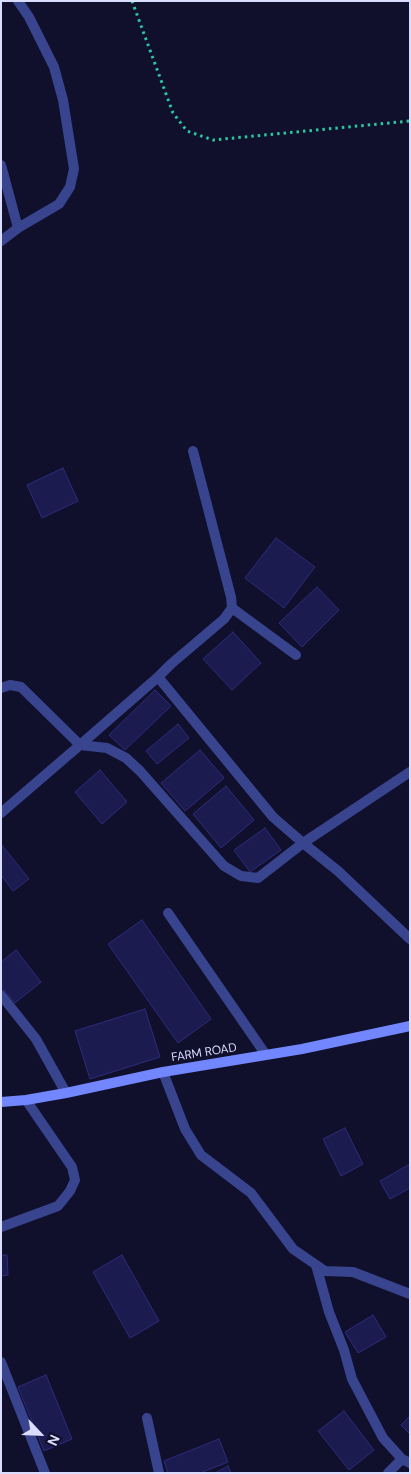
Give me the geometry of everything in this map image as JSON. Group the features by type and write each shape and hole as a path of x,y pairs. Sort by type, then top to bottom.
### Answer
{"main road":[{"name":"FARM ROAD","path":"1,1102 66,1093 162,1072 266,1055 410,1026"}],"street":[{"path":"1,241 18,228 59,204 70,187 74,169 63,100 54,67 29,17 18,1"},
{"path":"1,165 18,228"},
{"path":"1,813 224,619 232,608 231,597 193,451"},
{"path":"232,608 296,655"},
{"path":"158,677 273,817 338,871 410,939"},
{"path":"1,688 10,685 21,687 80,745 107,748 126,758 140,770 224,866 241,876 258,878 303,843 410,772"},
{"path":"168,913 266,1055"},
{"path":"1,995 36,1039 66,1093"},
{"path":"162,1072 185,1129 202,1156 251,1193 293,1249 326,1271 353,1272 410,1294"},
{"path":"1,1227 58,1206 70,1191 75,1180 72,1166 26,1100"},
{"path":"316,1265 329,1312 344,1350 352,1379 383,1438 406,1461 388,1473"},
{"path":"1,1362 45,1473"},
{"path":"147,1418 159,1473"}],"path":[{"path":"132,1 173,113 187,131 213,140 410,121"}],"building":[{"path":"63,468 78,501 42,518 27,485"},
{"path":"276,538 315,567 284,608 245,578"},
{"path":"317,587 339,610 302,647 279,623"},
{"path":"233,632 261,663 232,690 203,659"},
{"path":"155,690 171,706 125,750 109,735"},
{"path":"178,724 189,738 157,764 146,751"},
{"path":"200,750 224,778 185,811 161,783"},
{"path":"100,770 127,802 102,824 75,792"},
{"path":"226,786 254,820 221,848 193,814"},
{"path":"265,828 281,850 250,872 234,850"},
{"path":"1,844 29,879 13,891 1,875"},
{"path":"142,920 211,1019 178,1043 108,944"},
{"path":"16,950 41,982 15,1003 1,986 1,962"},
{"path":"145,1009 160,1057 90,1079 75,1031"},
{"path":"345,1128 363,1164 341,1176 323,1139"},
{"path":"410,1164 410,1188 390,1199 380,1181"},
{"path":"1,1255 7,1255 8,1275 1,1276"},
{"path":"122,1255 159,1321 130,1338 93,1272"},
{"path":"373,1315 386,1337 358,1353 345,1332"},
{"path":"46,1375 72,1439 44,1451 18,1387"},
{"path":"344,1411 374,1450 349,1470 318,1431"},
{"path":"410,1416 410,1434 401,1425"},
{"path":"219,1439 228,1462 200,1473 168,1473 164,1461"},
{"path":"228,1466 231,1473 215,1473"}]}
